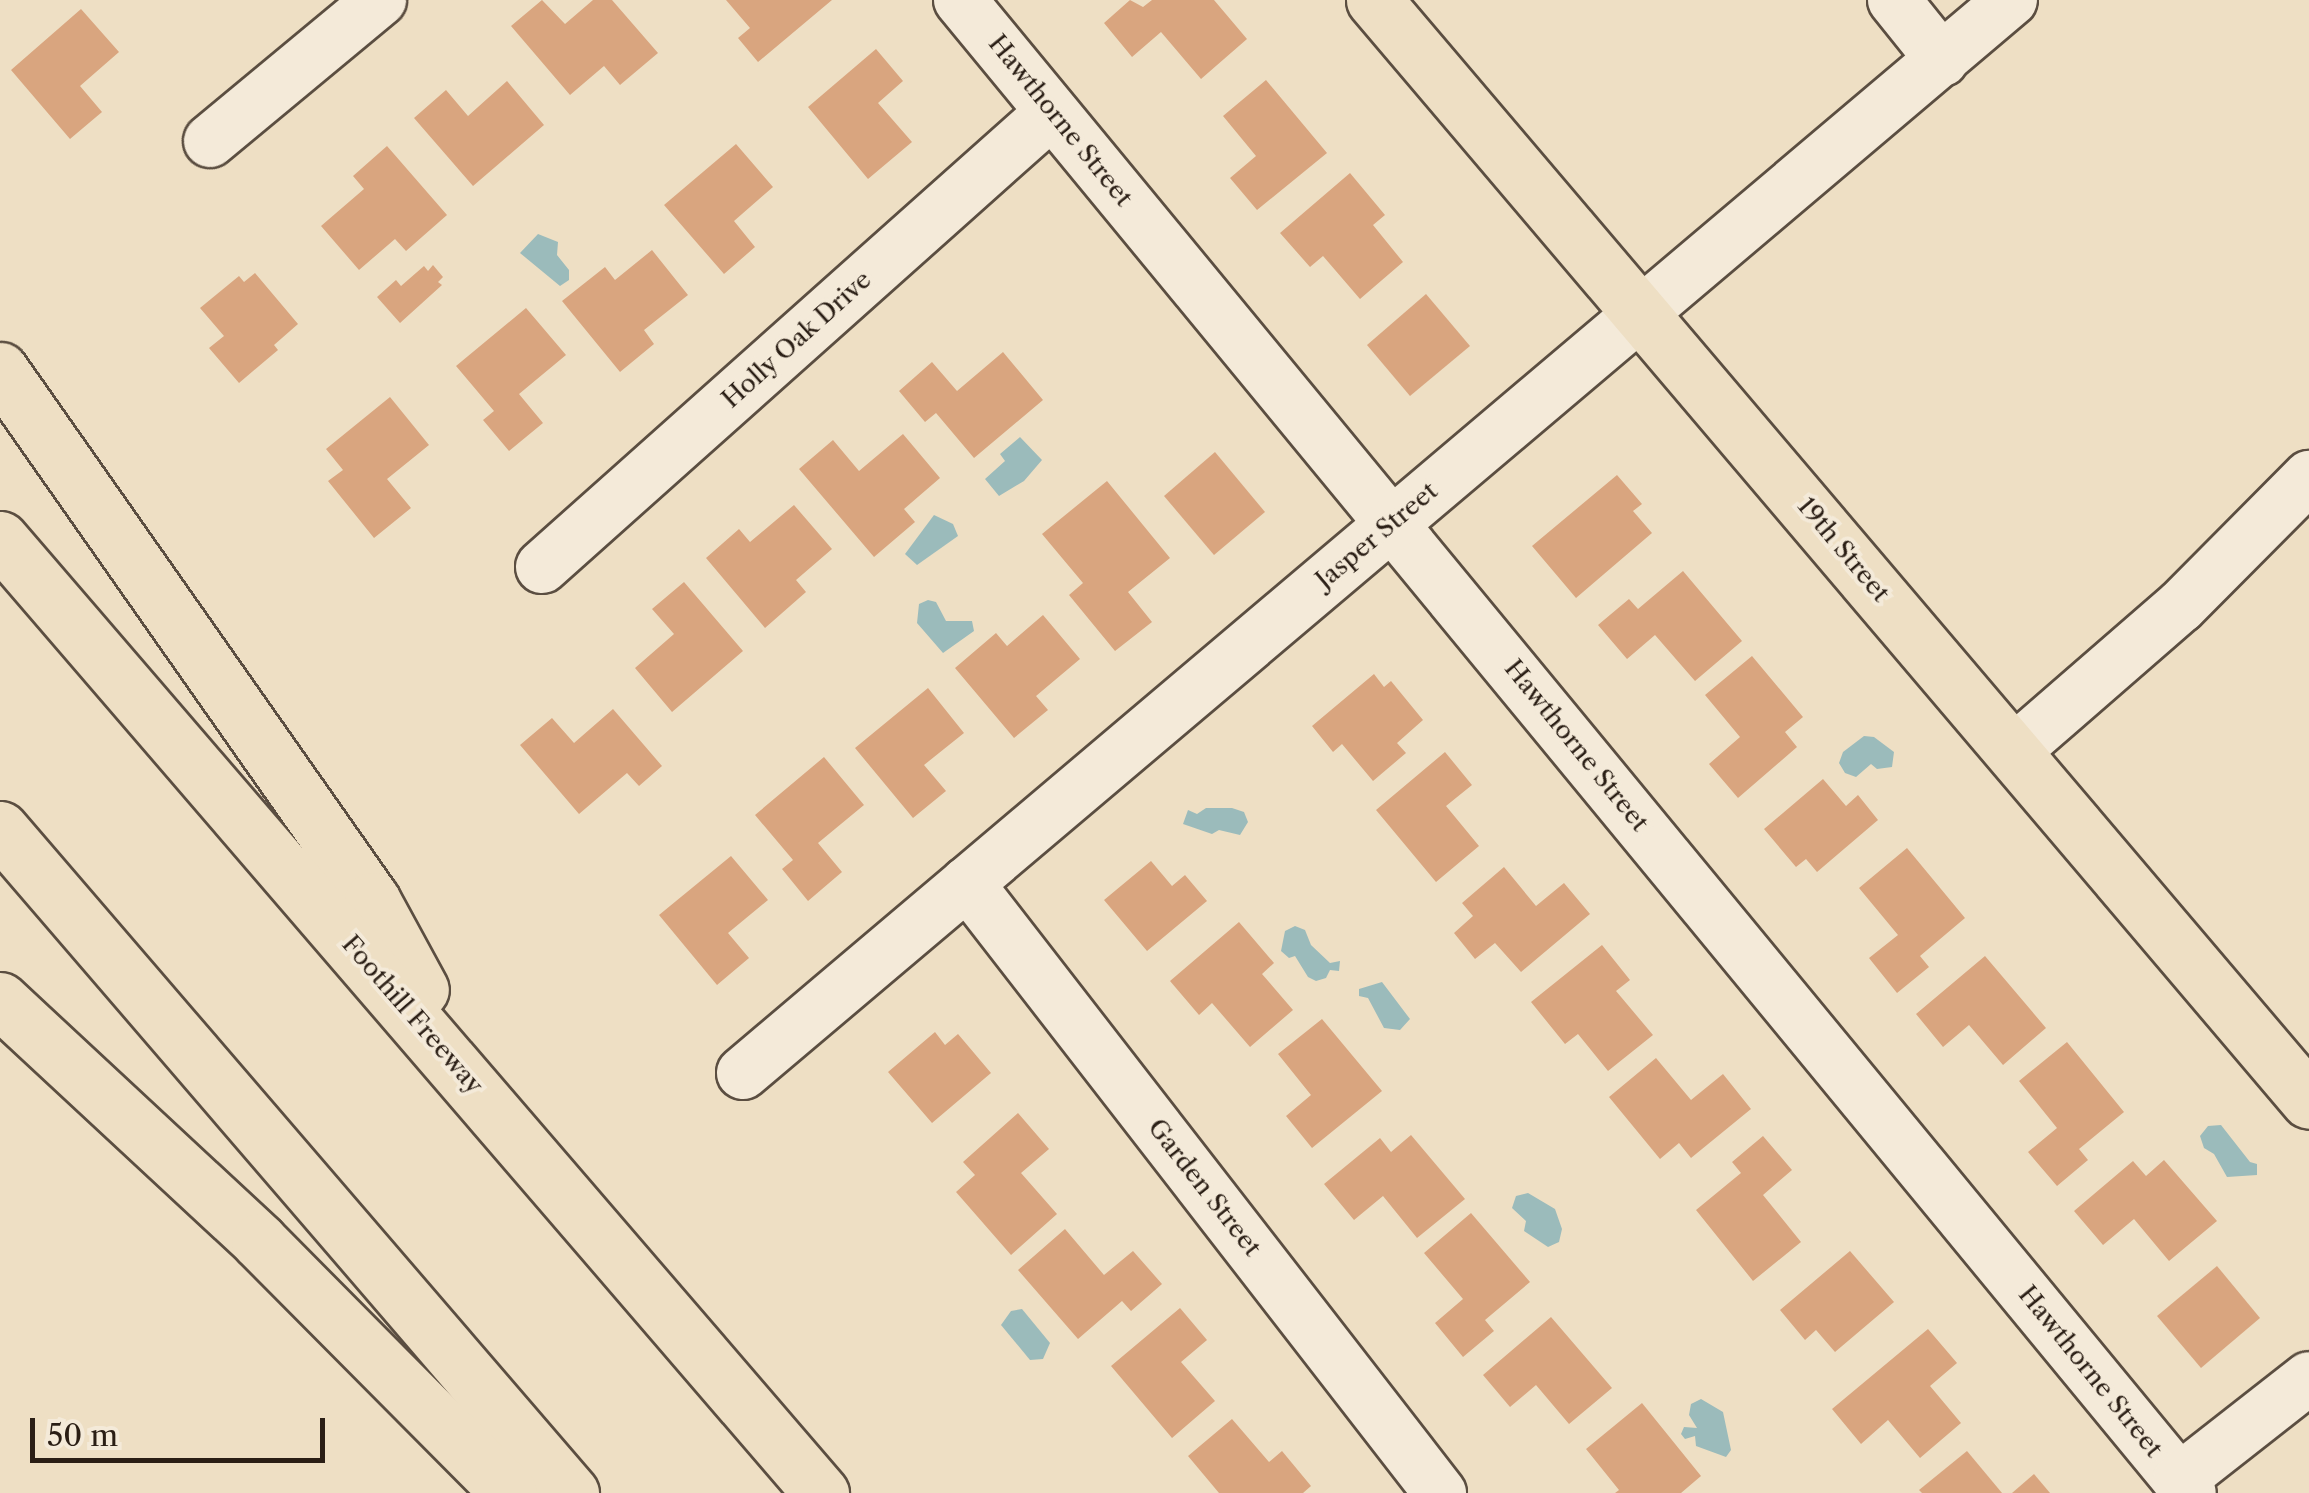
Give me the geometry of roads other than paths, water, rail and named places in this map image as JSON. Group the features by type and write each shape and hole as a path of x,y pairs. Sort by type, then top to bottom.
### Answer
{"main road":[{"name":"19th Street","path":"1374,0 2309,1102"},
{"path":"0,370 372,900 473,1085"},
{"name":"Foothill Freeway","path":"0,539 820,1493"},
{"path":"0,829 570,1493"},
{"path":"0,1000 259,1240 509,1493"}],"street":[{"path":"210,142 380,0"},
{"name":"Hawthorne Street","path":"960,0 2184,1486"},
{"path":"1894,0 1942,60"},
{"name":"Jasper Street","path":"743,1073 2011,0"},
{"name":"Holly Oak Drive","path":"542,567 1052,112"},
{"path":"2014,752 2181,606 2309,477"},
{"name":"Garden Street","path":"967,883 1440,1493"},
{"path":"2184,1486 2309,1378"}],"water":[{"path":"538,234 558,242 557,255 569,270 569,280 560,286 520,253"},
{"path":"1020,437 1042,460 1024,481 999,496 985,479 1005,461 1000,454"},
{"path":"934,515 953,524 958,536 917,565 905,554"},
{"path":"936,602 946,621 972,621 974,631 943,653 917,623 919,604"},
{"path":"1864,736 1874,737 1894,752 1892,767 1877,769 1871,764 1856,777 1845,773 1839,763 1843,752"},
{"path":"1206,808 1244,812 1248,822 1240,835 1219,830 1212,834 1183,824 1188,810 1197,814"},
{"path":"1295,926 1305,930 1311,945 1330,963 1340,961 1339,971 1330,970 1326,978 1316,981 1308,977 1295,956 1289,958 1281,951 1285,931"},
{"path":"1382,982 1410,1019 1400,1030 1384,1028 1368,998 1359,996 1359,989"},
{"path":"2221,1125 2250,1162 2257,1164 2257,1175 2227,1177 2214,1154 2204,1148 2200,1136 2208,1126"},
{"path":"1528,1193 1555,1209 1562,1229 1559,1242 1548,1247 1524,1231 1526,1221 1512,1208 1516,1196"},
{"path":"1022,1309 1050,1343 1043,1359 1030,1360 1001,1325 1011,1311"},
{"path":"1701,1399 1723,1412 1731,1450 1726,1457 1696,1446 1695,1436 1685,1439 1681,1434 1684,1427 1697,1428 1689,1415 1691,1404"}]}
